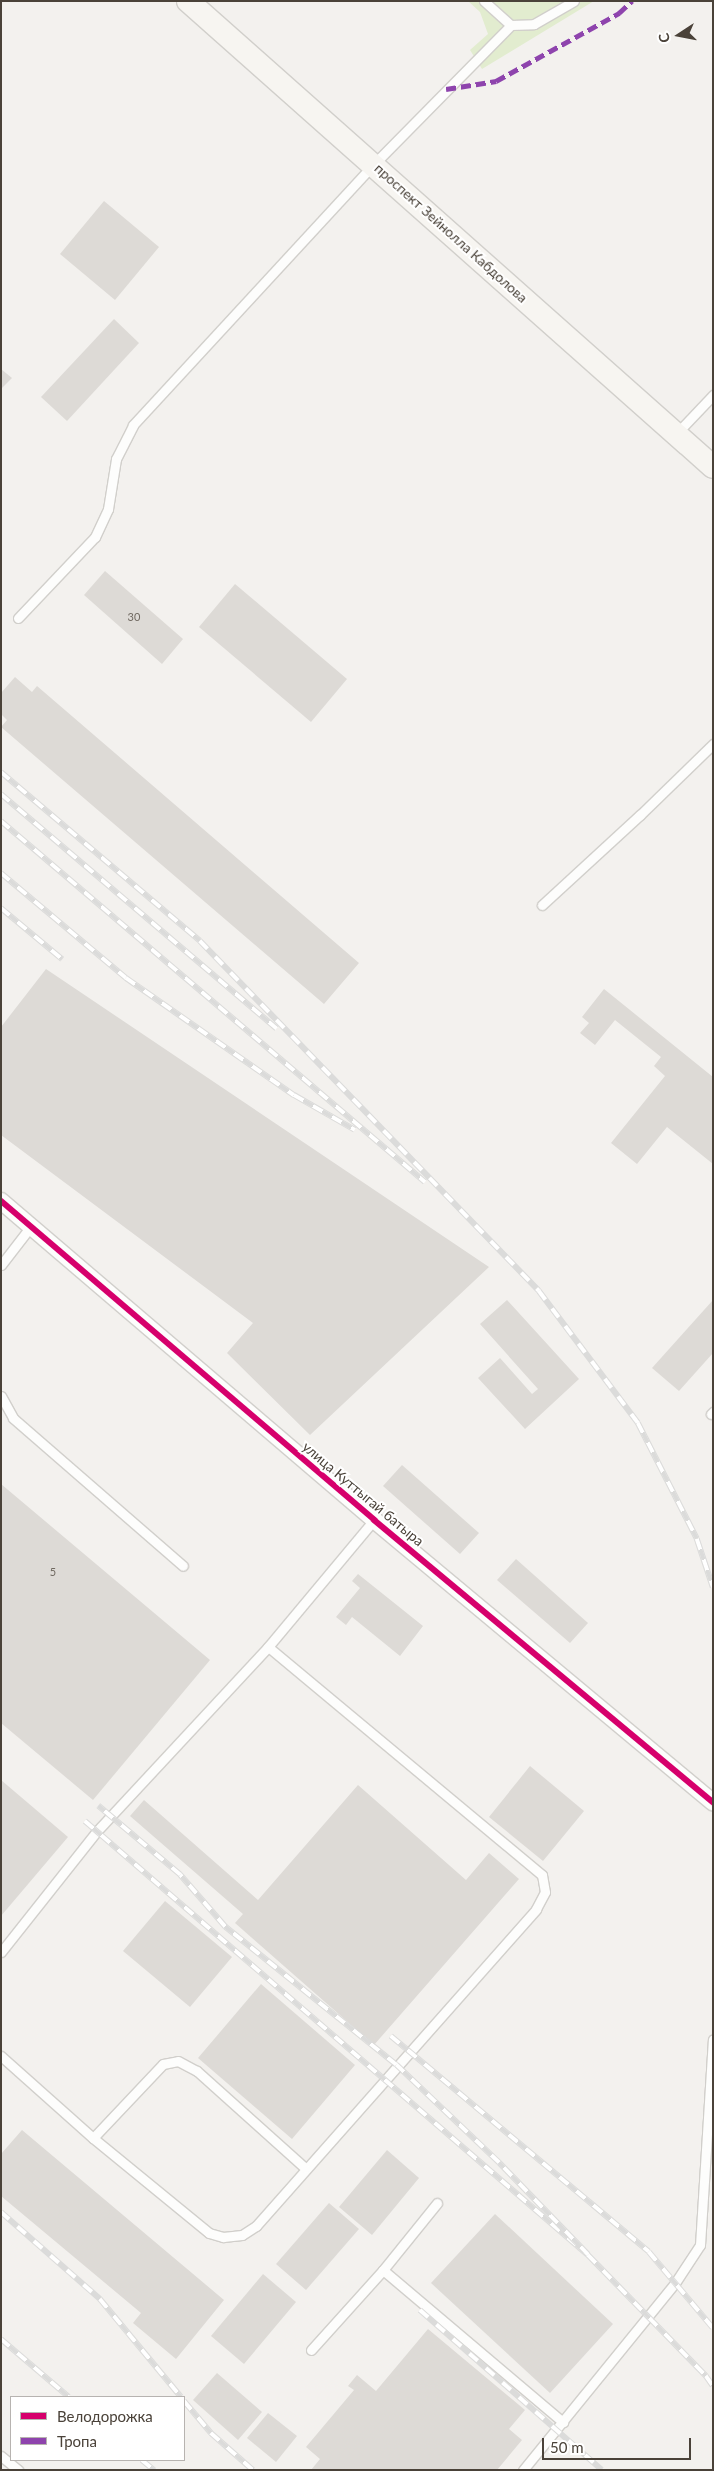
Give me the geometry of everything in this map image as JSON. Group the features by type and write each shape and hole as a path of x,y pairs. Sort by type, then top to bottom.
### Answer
{"main road":[{"name":"проспект Зейнолла Кабдолова","path":"188,1 374,164 713,467"}],"street":[{"name":"улица Куттыгай батыра","path":"1,1201 374,1520 713,1802"}],"lane":[{"path":"484,1 511,25"},
{"path":"18,618 95,536 108,509 116,459 133,425 374,164 511,25 534,24 574,1"},
{"path":"676,434 713,395"},
{"path":"542,905 640,815 713,744"},
{"path":"1,1265 31,1226"},
{"path":"1,1396 14,1418 183,1566"},
{"path":"1,1952 97,1832 268,1647 374,1520"},
{"path":"1,2056 93,2138 209,2233 223,2237 242,2235 256,2226 305,2168 536,1908 545,1892 542,1875 268,1647"},
{"path":"523,2470 675,2283 700,2245 713,2039"},
{"path":"93,2138 163,2064 178,2060 197,2071 305,2168"},
{"path":"311,2350 383,2270 438,2203"},
{"path":"383,2270 563,2422"},
{"path":"1,2456 18,2470"}],"green space":[{"path":"468,1 594,1 482,69 470,50 488,34 480,12"}],"building":[{"path":"104,201 159,247 115,300 60,254"},
{"path":"114,319 139,343 67,421 41,397"},
{"path":"1,369 12,378 1,389"},
{"path":"105,571 183,639 162,664 84,595"},
{"path":"235,584 347,679 311,722 199,627"},
{"path":"15,677 32,692 37,686 359,963 324,1004 1,727 7,720 1,714 1,693"},
{"path":"46,969 489,1267 310,1435 227,1353 253,1323 1,1135 1,1027"},
{"path":"604,989 713,1077 713,1164 667,1127 637,1164 611,1143 665,1076 654,1066 661,1057 615,1020 595,1045 580,1033 589,1023 582,1017"},
{"path":"507,1300 579,1379 525,1429 478,1378 500,1358 532,1394 538,1389 480,1324"},
{"path":"713,1300 713,1353 679,1391 652,1368"},
{"path":"402,1465 479,1533 460,1554 383,1486"},
{"path":"1,1484 210,1660 93,1800 1,1723"},
{"path":"516,1559 588,1623 570,1643 497,1580"},
{"path":"358,1574 423,1626 400,1656 352,1617 346,1625 336,1617 360,1588 352,1581"},
{"path":"530,1766 584,1811 543,1861 489,1817"},
{"path":"1,1780 68,1837 1,1916"},
{"path":"358,1785 466,1880 489,1853 519,1879 374,2045 235,1923 243,1914 130,1816 144,1800 258,1900"},
{"path":"165,1901 232,1957 190,2007 123,1951"},
{"path":"261,1984 355,2065 292,2139 198,2058"},
{"path":"22,2130 224,2300 176,2359 133,2323 141,2313 1,2196 1,2154"},
{"path":"387,2150 419,2178 372,2235 339,2207"},
{"path":"329,2203 359,2229 306,2290 276,2264"},
{"path":"495,2214 613,2324 550,2393 431,2283"},
{"path":"263,2274 296,2302 244,2364 211,2336"},
{"path":"428,2329 525,2410 509,2429 522,2440 497,2470 311,2470 320,2459 306,2447 354,2390 348,2386 357,2375 376,2391"},
{"path":"217,2373 262,2412 238,2440 193,2400"},
{"path":"268,2413 297,2436 276,2462 247,2438"}],"railway":[{"path":"1,772 200,941 539,1291 638,1423 697,1539 713,1587"},
{"path":"1,794 277,1029"},
{"path":"1,821 425,1182"},
{"path":"1,873 126,978 294,1095 355,1130"},
{"path":"1,908 62,959"},
{"path":"85,1821 588,2255 499,2163 396,2065 225,1927 180,1875 98,1806"},
{"path":"391,2036 649,2252 713,2328"},
{"path":"1,2212 100,2299 180,2396"},
{"path":"588,2255 706,2376 713,2386"},
{"path":"420,2310 602,2470"},
{"path":"1,2339 68,2396"},
{"path":"185,2402 211,2433 253,2470"},
{"path":"143,2461 154,2470"}],"marked path":[{"path":"446,89 496,81 619,13 632,1"}],"cycle path":[{"path":"1,1201 374,1520 713,1802"}]}
